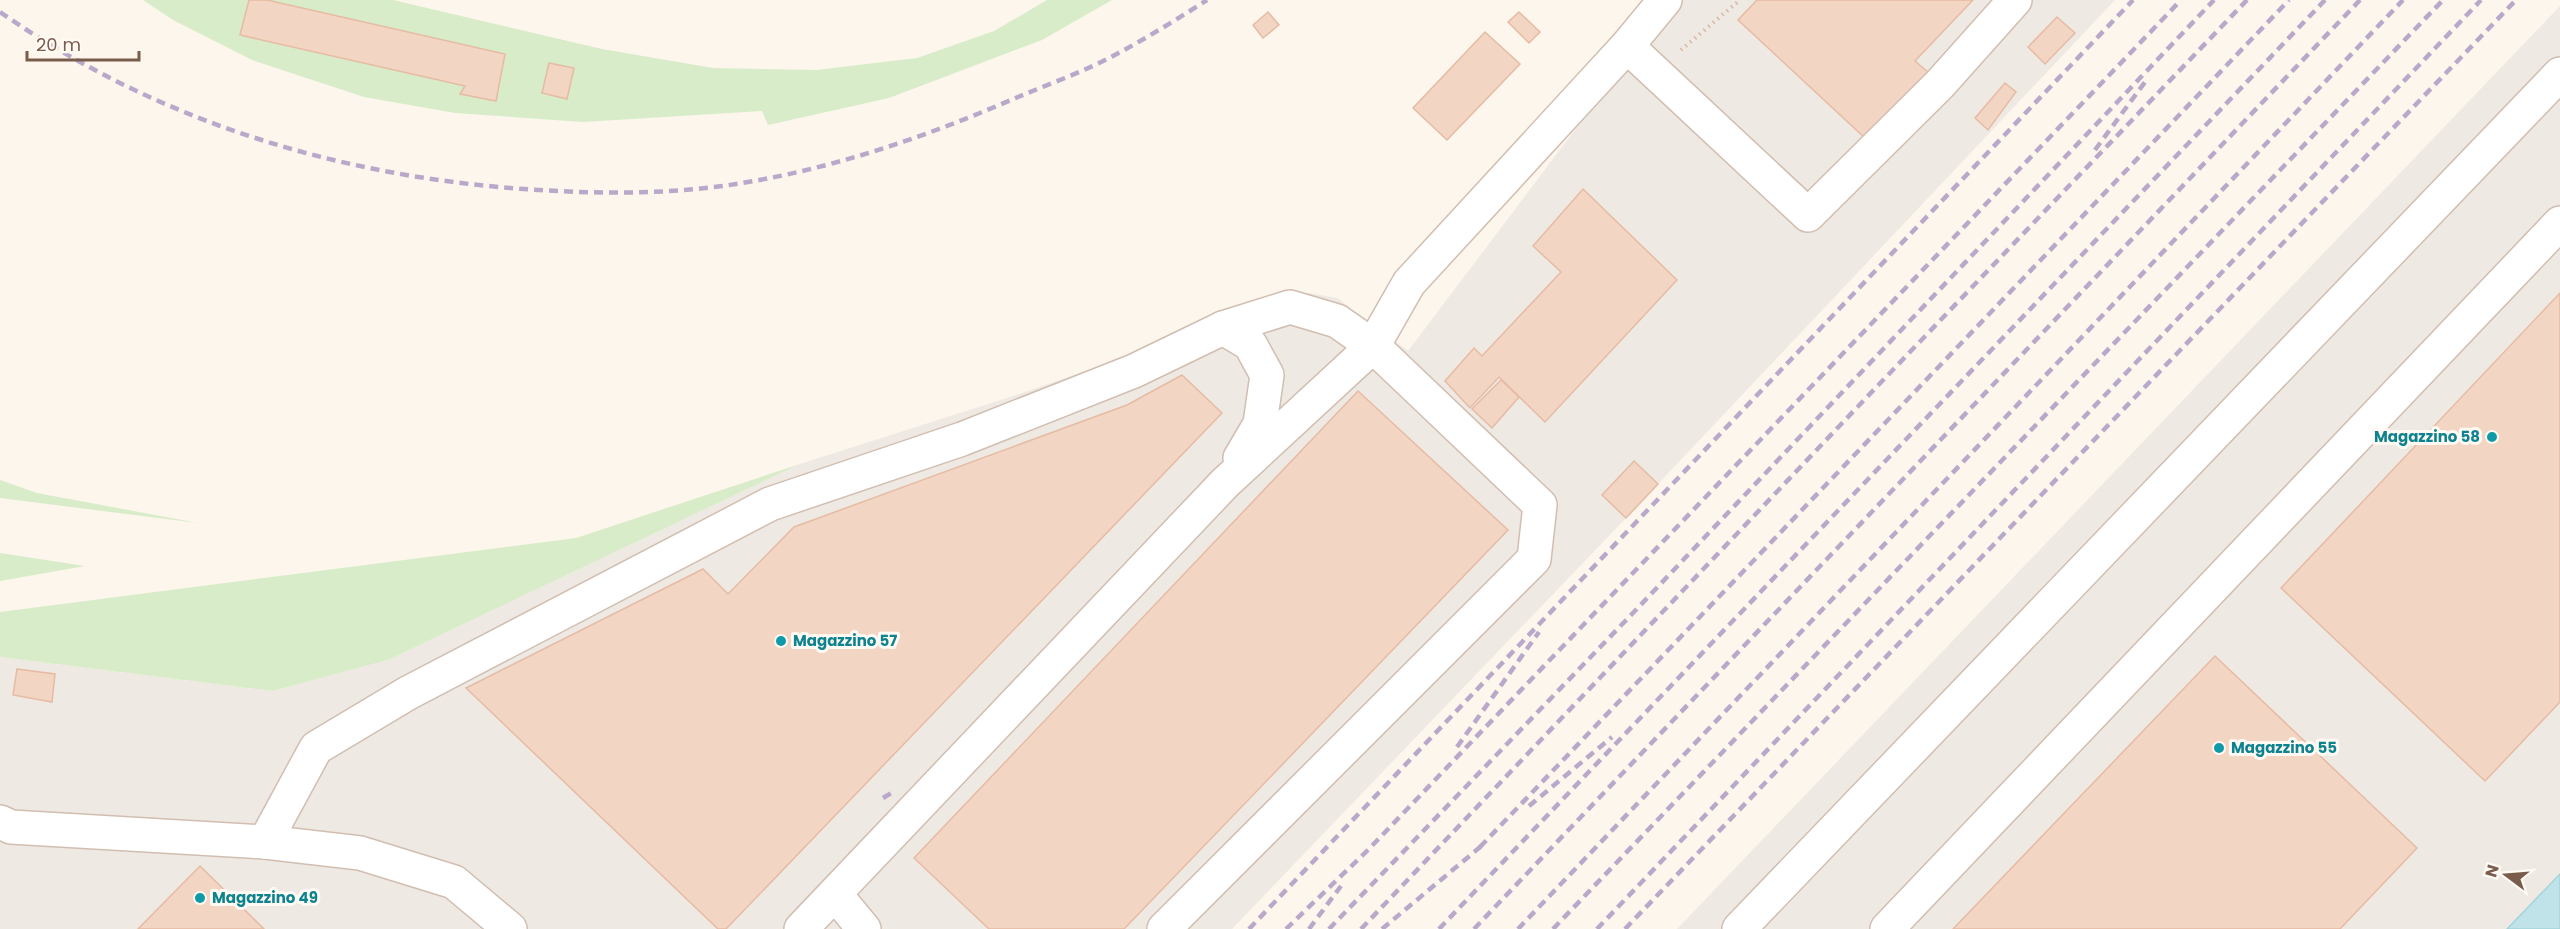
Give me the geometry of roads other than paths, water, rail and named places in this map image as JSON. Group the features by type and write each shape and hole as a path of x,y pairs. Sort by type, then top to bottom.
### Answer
{"street":[{"path":"801,929 1225,483 1373,346 1409,283 1627,46 1665,0"},
{"path":"1627,46 1808,215 1940,84 2015,0"},
{"path":"1739,929 2560,74"},
{"path":"1887,929 2560,223"},
{"path":"265,842 316,748 408,693 530,628 770,504 972,435 1134,371 1223,328 1290,307 1337,321 1373,346 1540,505 1534,559 1164,929"},
{"path":"1223,328 1250,344 1267,375 1260,424 1225,483"},
{"path":"0,822 11,826 265,842 360,853 454,882 510,929"},
{"path":"835,894 864,929"}],"water":[{"path":"2560,874 2560,929 2507,929"}],"railway":[{"path":"0,12 59,50 121,83 184,112 250,136 316,156 385,171 454,182 550,191 603,193 683,190 736,184 808,170 880,150 950,125 1090,67 1137,43 1207,0"},
{"path":"1249,929 2133,0"},
{"path":"1286,929 1368,850 2181,0"},
{"path":"1329,929 1632,614 2214,0"},
{"path":"1361,929 2247,0"},
{"path":"1480,847 2289,0"},
{"path":"1439,929 2325,0"},
{"path":"1474,929 2360,0"},
{"path":"1518,929 2403,0"},
{"path":"1553,929 2443,0"},
{"path":"1597,929 2481,0"},
{"path":"1625,929 2516,0"},
{"path":"2095,150 2145,82"},
{"path":"1457,747 1539,632"},
{"path":"1529,806 1612,737"},
{"path":"883,798 893,792"},
{"path":"1382,929 1485,843"},
{"path":"1309,929 1341,886"}],"place":[{"name":"Magazzino 58","path":"2492,437"},
{"name":"Magazzino 57","path":"781,641"},
{"name":"Magazzino 55","path":"2219,748"},
{"name":"Magazzino 49","path":"200,898"}]}
